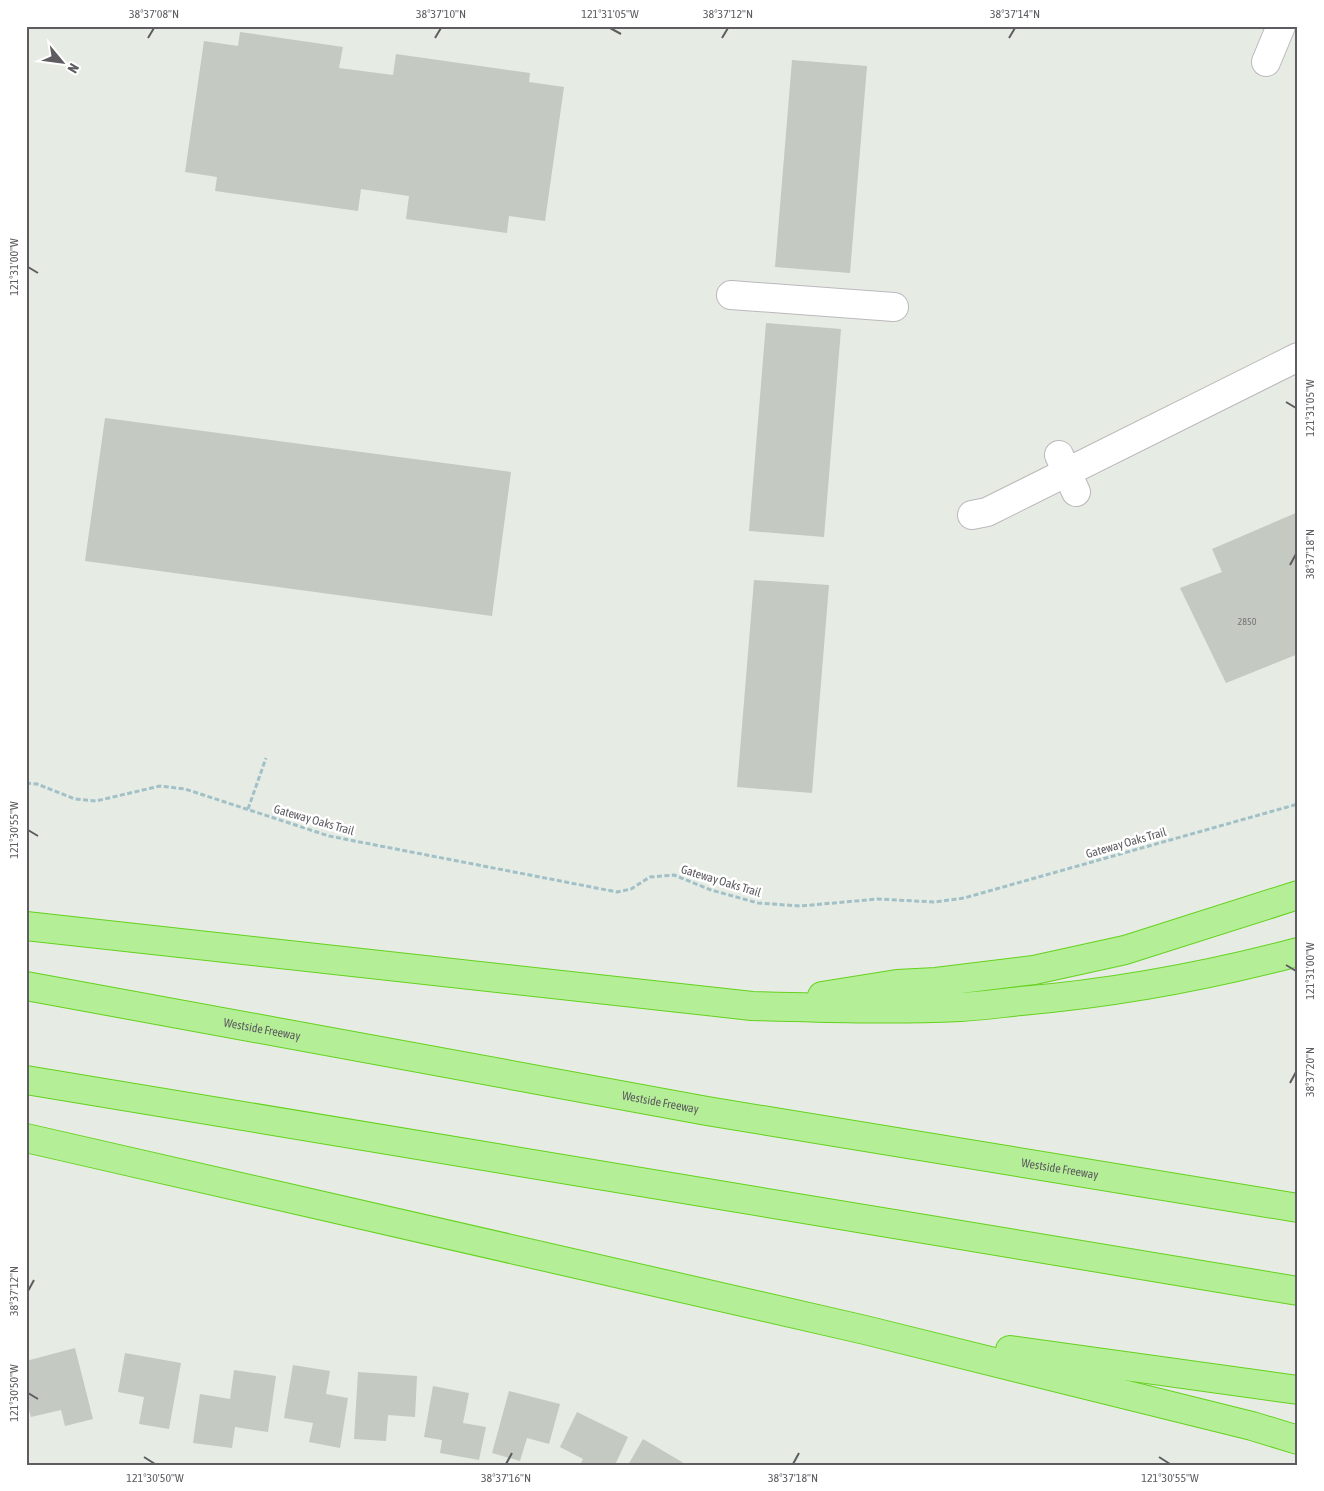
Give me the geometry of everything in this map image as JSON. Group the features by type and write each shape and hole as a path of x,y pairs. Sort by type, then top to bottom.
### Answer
{"highway":[{"path":"752,1006 897,984 936,982 1034,970 1125,950 1298,895"},
{"path":"26,926 752,1006 860,1010 963,1007 1075,996 1149,985 1257,963 1298,952"},
{"name":"Westside Freeway","path":"26,986 707,1112 1298,1208"},
{"path":"26,1080 1298,1291"},
{"path":"26,1138 865,1330 1252,1426 1298,1440"},
{"path":"865,1330 1298,1390"}],"lane":[{"path":"1266,62 1281,26"},
{"path":"730,295 894,306"},
{"path":"972,515 987,512 1298,357"}],"path":[{"path":"248,809 266,758"},
{"name":"Gateway Oaks Trail","path":"26,783 36,784 75,799 96,801 160,786 184,790 329,836 617,892 631,889 650,877 674,875 712,890 758,903 800,906 878,898 934,902 964,898 1298,804"}],"building":[{"path":"240,32 343,47 339,68 393,75 396,54 530,73 529,82 564,87 545,221 509,216 507,233 406,219 409,196 361,189 358,211 215,191 217,177 185,172 204,41 238,46"},
{"path":"792,60 867,66 850,273 775,267"},
{"path":"766,323 841,329 824,537 749,531"},
{"path":"105,418 511,472 492,616 85,561"},
{"path":"1298,512 1298,654 1226,683 1180,588 1222,572 1212,549"},
{"path":"754,580 829,585 812,793 737,787"},
{"path":"75,1348 93,1419 65,1426 61,1410 31,1417 26,1400 26,1361"},
{"path":"125,1353 181,1363 169,1429 139,1424 144,1397 118,1392"},
{"path":"293,1365 330,1371 326,1394 348,1398 340,1448 309,1442 313,1423 284,1418"},
{"path":"234,1370 276,1376 268,1432 235,1427 232,1448 193,1443 200,1394 230,1399"},
{"path":"358,1372 417,1376 415,1417 388,1415 386,1441 354,1439"},
{"path":"433,1386 469,1393 463,1423 486,1427 479,1460 440,1453 442,1440 424,1437"},
{"path":"509,1391 560,1404 549,1444 527,1438 520,1461 492,1453"},
{"path":"577,1412 628,1437 615,1465 580,1465 583,1459 560,1447"},
{"path":"643,1439 687,1465 628,1465"}]}
